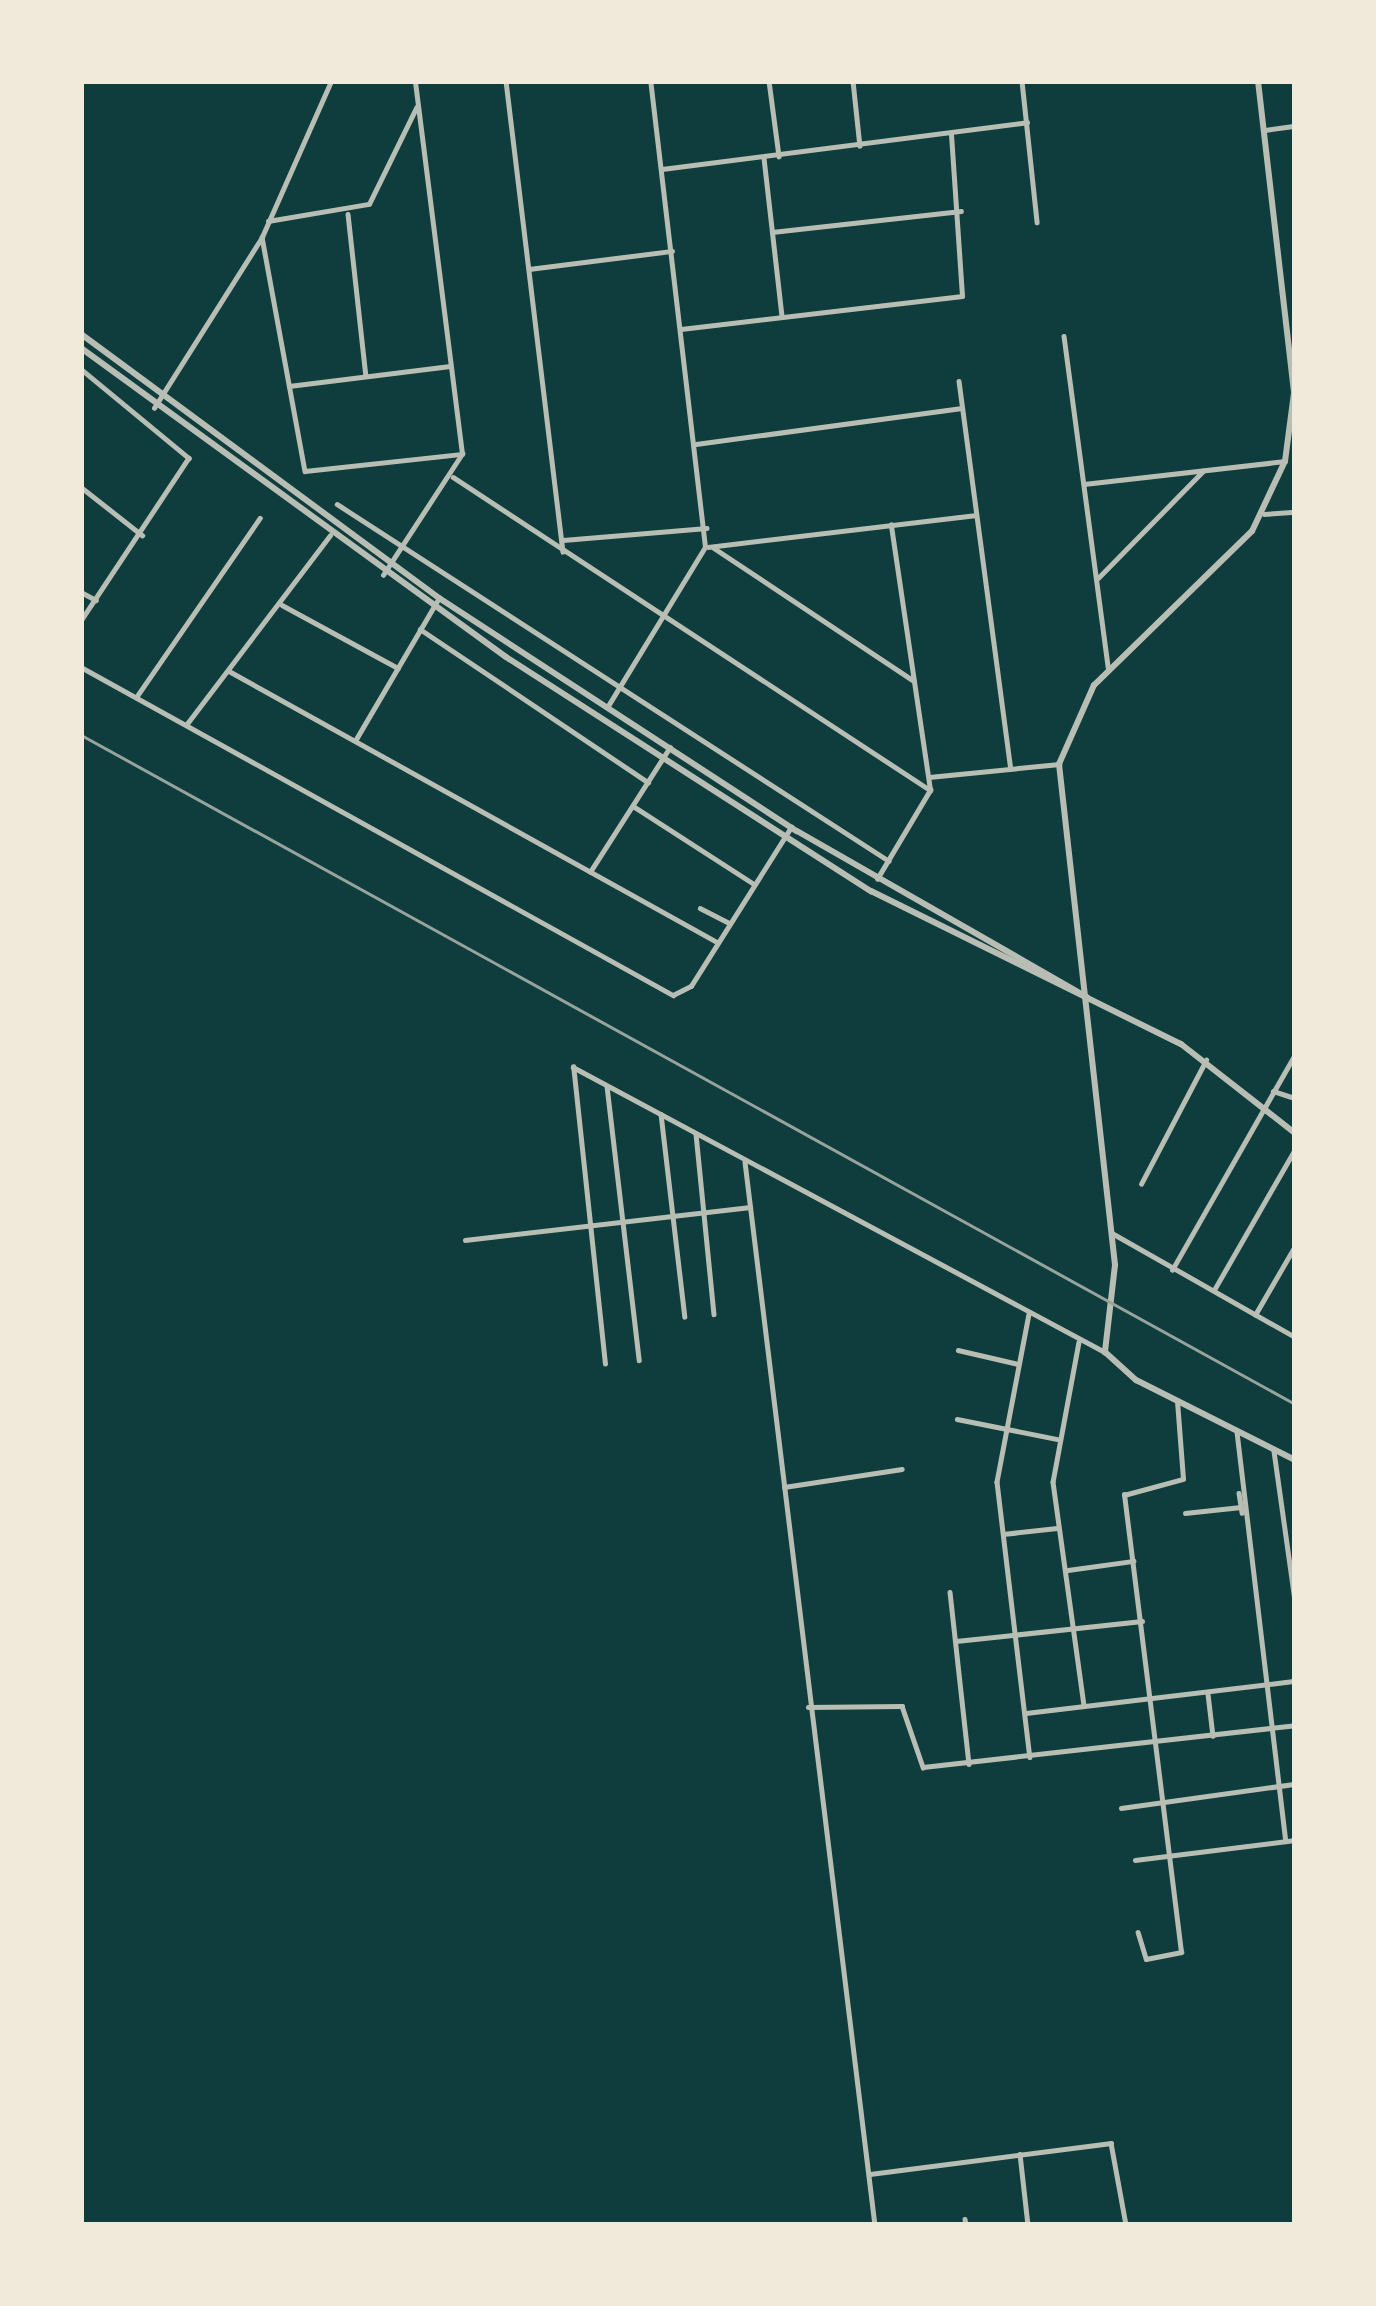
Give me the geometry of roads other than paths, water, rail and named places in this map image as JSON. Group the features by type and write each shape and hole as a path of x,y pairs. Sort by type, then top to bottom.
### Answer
{"street":[{"path":"154,407 262,237 332,81"},
{"path":"383,575 453,477 462,454 415,81"},
{"path":"506,81 563,552"},
{"path":"608,706 705,547 707,528 650,81"},
{"path":"770,81 779,156"},
{"path":"853,81 860,146"},
{"path":"1022,81 1037,222"},
{"path":"1105,1352 1112,1233 1090,1000 1059,764 1070,721 1108,667 1264,514 1285,461 1294,416 1258,81"},
{"path":"268,221 348,212 373,198 418,103"},
{"path":"662,169 1027,122"},
{"path":"1264,130 1295,126"},
{"path":"681,328 962,296 961,211 951,133"},
{"path":"764,158 782,316"},
{"path":"772,232 961,211"},
{"path":"348,212 366,376"},
{"path":"262,237 310,474 462,454"},
{"path":"529,269 672,250"},
{"path":"81,334 439,598 791,827 1090,1000"},
{"path":"1064,336 1108,667"},
{"path":"81,348 154,407 432,608 785,836 1206,1060 1295,1133"},
{"path":"289,386 451,366"},
{"path":"81,369 187,450 186,473 81,621"},
{"path":"958,381 1011,769"},
{"path":"695,444 962,409"},
{"path":"1084,484 1285,461"},
{"path":"1096,579 1203,471"},
{"path":"453,477 930,790"},
{"path":"81,488 142,535"},
{"path":"337,504 889,861"},
{"path":"1264,514 1295,512"},
{"path":"705,547 976,515"},
{"path":"136,698 260,518"},
{"path":"877,880 930,790 891,526"},
{"path":"561,540 707,528"},
{"path":"186,725 282,605 330,536"},
{"path":"715,548 914,680"},
{"path":"81,592 95,600"},
{"path":"355,741 439,598"},
{"path":"282,605 398,668"},
{"path":"420,629 648,782"},
{"path":"81,667 674,995 717,943 791,827"},
{"path":"229,671 717,943"},
{"path":"590,872 670,747"},
{"path":"929,778 1059,764"},
{"path":"632,806 754,884"},
{"path":"700,908 730,923"},
{"path":"1172,1270 1295,1054"},
{"path":"1141,1184 1206,1060"},
{"path":"605,1364 570,1068 607,1083 745,1162 1105,1352 1177,1401 1295,1460"},
{"path":"607,1083 639,1360"},
{"path":"1273,1091 1295,1098"},
{"path":"661,1113 685,1317"},
{"path":"696,1134 714,1314"},
{"path":"1213,1292 1295,1149"},
{"path":"745,1162 808,1707 875,2225"},
{"path":"465,1240 751,1207"},
{"path":"1112,1233 1295,1337"},
{"path":"1255,1316 1295,1246"},
{"path":"1029,1314 1005,1427 1003,1534 1030,1757"},
{"path":"1079,1342 1058,1439 1060,1528 1084,1705"},
{"path":"958,1349 1018,1364"},
{"path":"1138,1932 1146,1959 1181,1952 1125,1491 1184,1475 1177,1401"},
{"path":"957,1419 1058,1439"},
{"path":"1238,1432 1243,1513"},
{"path":"1274,1450 1295,1600"},
{"path":"782,1487 902,1469"},
{"path":"1239,1493 1269,1684 1286,1841"},
{"path":"1185,1513 1243,1513"},
{"path":"1003,1534 1060,1528"},
{"path":"1066,1571 1133,1561"},
{"path":"950,1592 968,1764"},
{"path":"956,1642 1142,1622"},
{"path":"1026,1713 1295,1681"},
{"path":"1208,1691 1213,1736"},
{"path":"808,1707 902,1706 919,1766 1158,1744 1295,1725"},
{"path":"1120,1808 1295,1784"},
{"path":"1135,1860 1295,1840"},
{"path":"870,2174 1113,2144 1126,2225"},
{"path":"1020,2154 1028,2225"}],"railway":[{"path":"81,735 1295,1404"}]}
